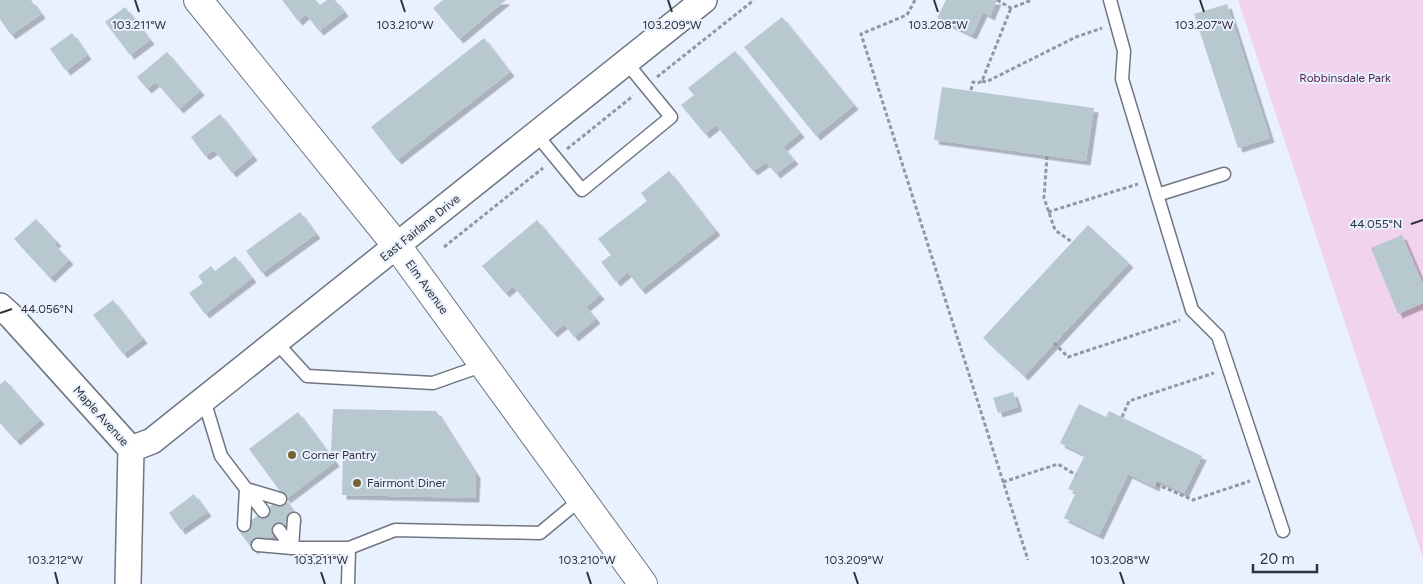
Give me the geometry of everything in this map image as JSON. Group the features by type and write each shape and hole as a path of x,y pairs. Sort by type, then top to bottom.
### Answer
{"street":[{"name":"Elm Avenue","path":"198,0 397,246 643,584"},
{"name":"East Fairlane Drive","path":"131,449 152,441 704,0"},
{"name":"Maple Avenue","path":"0,306 131,449 128,584"}],"lane":[{"path":"1110,0 1124,51 1122,79 1192,310 1218,336 1283,530"},
{"path":"536,134 582,190 671,117 626,62"},
{"path":"1157,195 1224,174"},
{"path":"276,342 307,376 433,383 484,365"},
{"path":"204,400 221,456 263,511"},
{"path":"246,489 280,499"},
{"path":"244,525 246,489"},
{"path":"258,545 292,548 349,548 395,530 540,532 581,499"},
{"path":"292,548 294,519"},
{"path":"279,530 292,548"},
{"path":"348,584 349,548"}],"path":[{"path":"444,247 754,0"},
{"path":"915,0 907,15 861,34 1028,560"},
{"path":"997,0 1011,8"},
{"path":"982,81 1011,8 1032,0"},
{"path":"971,90 973,82 986,82 1076,37 1117,23"},
{"path":"1047,156 1044,198 1048,212 1055,230 1072,242"},
{"path":"1048,212 1122,190 1153,178"},
{"path":"1054,344 1068,357 1198,314"},
{"path":"1122,417 1129,401 1229,368"},
{"path":"1003,482 1058,464 1076,474"},
{"path":"1156,484 1193,500 1265,476"}],"green space":[{"name":"Robbinsdale Park","path":"1238,0 1423,0 1423,558"}],"building":[{"path":"0,0 31,0 41,14 11,35 0,19"},
{"path":"282,0 316,0 320,5 327,0 335,0 344,12 319,31 306,14 298,21"},
{"path":"443,0 506,0 459,39 433,8"},
{"path":"946,0 997,0 990,16 983,12 972,35 937,18"},
{"path":"1227,4 1270,138 1238,148 1194,14"},
{"path":"125,7 150,40 130,55 105,22"},
{"path":"782,17 854,105 816,136 744,47"},
{"path":"72,33 87,55 66,71 50,49"},
{"path":"484,38 510,72 397,160 371,127"},
{"path":"735,51 800,133 783,147 794,160 776,174 766,162 753,171 716,125 705,134 681,105 694,95 688,88"},
{"path":"167,52 200,91 179,109 156,82 147,89 137,77"},
{"path":"942,87 1094,108 1086,161 934,140"},
{"path":"220,114 253,156 232,173 214,150 205,156 191,137"},
{"path":"669,171 716,231 641,290 628,272 616,282 601,262 611,255 598,239 647,201 641,193"},
{"path":"300,212 316,234 262,273 246,251"},
{"path":"36,219 57,242 54,244 69,260 50,278 14,239"},
{"path":"537,220 600,295 586,307 596,319 574,337 564,324 553,333 513,286 505,293 482,266"},
{"path":"1088,225 1129,263 1024,376 983,338"},
{"path":"1402,235 1423,284 1423,303 1398,314 1371,248"},
{"path":"235,256 252,278 205,314 189,293 203,283 198,276 211,266 215,271"},
{"path":"113,300 143,339 123,354 93,315"},
{"path":"5,380 40,420 16,441 0,423 0,385"},
{"path":"1013,392 1018,407 998,413 993,398"},
{"path":"1079,404 1106,417 1109,411 1202,456 1184,493 1157,480 1155,487 1128,474 1099,535 1064,518 1076,492 1068,489 1085,455 1060,443"},
{"path":"333,409 436,411 476,474 475,498 342,495 343,451 331,451"},
{"name":"Corner Pantry","path":"298,412 335,462 286,499 249,449"},
{"path":"194,494 207,512 181,530 169,513"},
{"path":"283,497 298,517 253,550 238,530"}],"place":[{"name":"Corner Pantry","path":"292,455"},
{"name":"Fairmont Diner","path":"357,483"}]}
